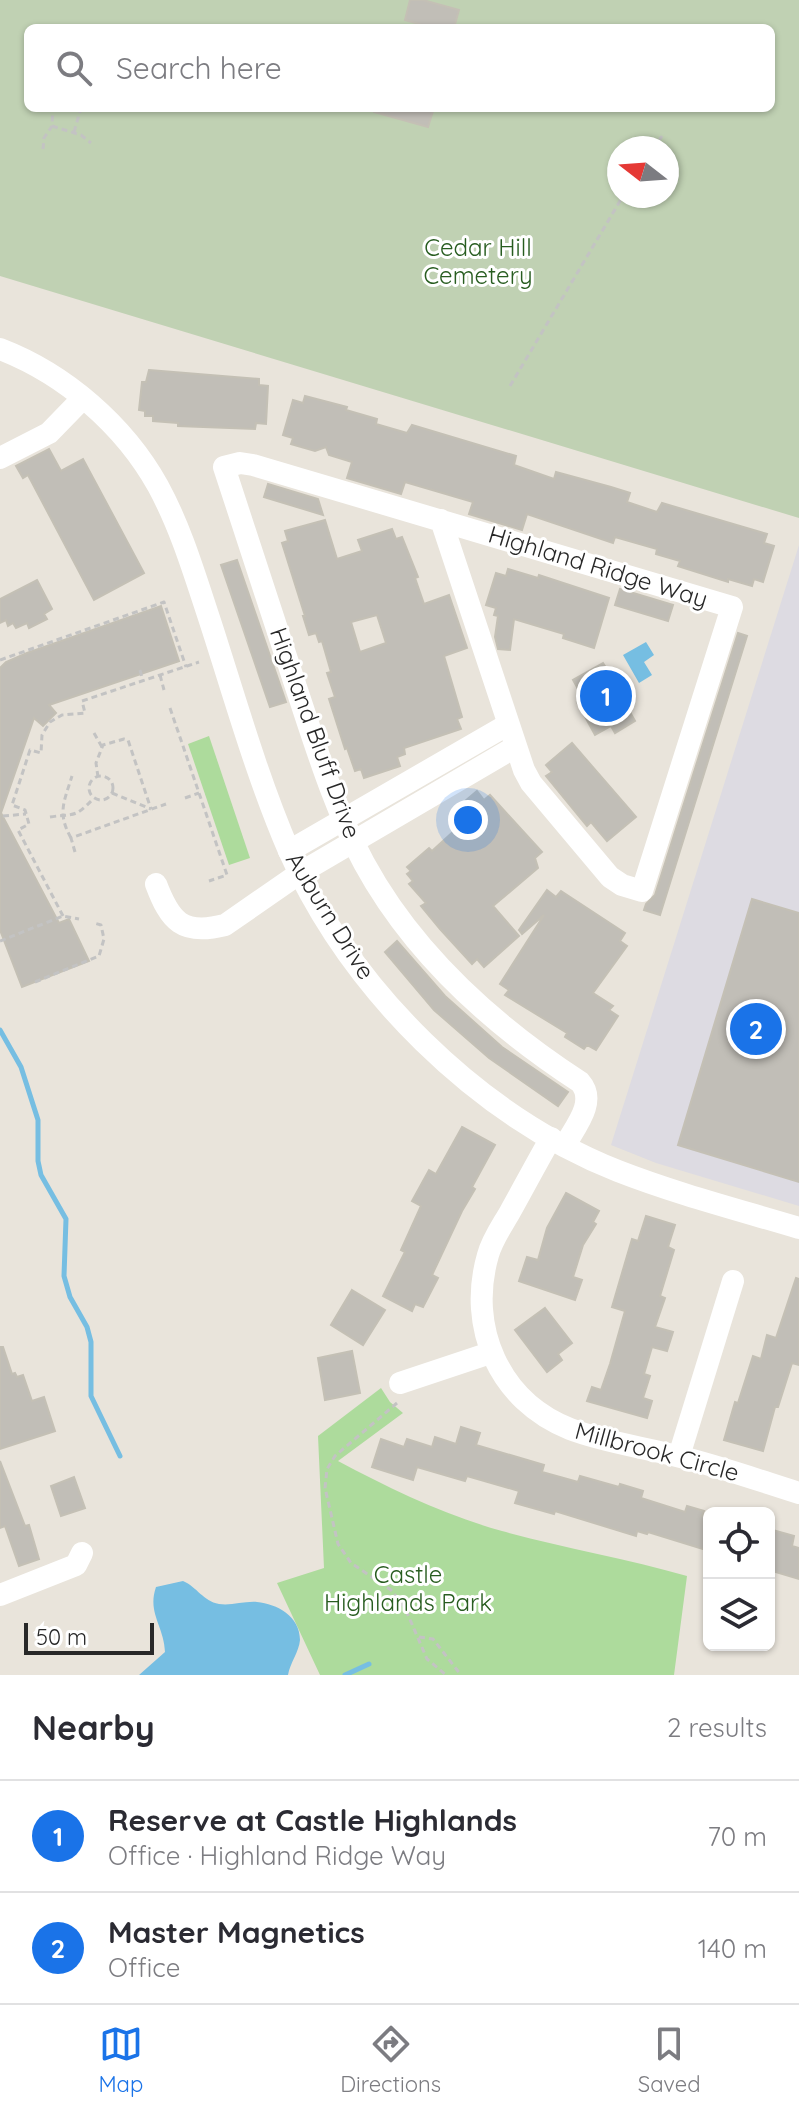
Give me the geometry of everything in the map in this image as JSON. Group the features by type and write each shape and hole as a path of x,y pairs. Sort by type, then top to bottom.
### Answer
{"street":[{"name":"Auburn Drive","path":"0,349 31,364 83,398 133,449 165,500 192,568 289,851 354,961 385,1001 416,1035 478,1089 558,1141 616,1171 799,1228"},
{"path":"0,458 49,433 83,398"},
{"name":"Highland Ridge Way","path":"224,467 240,463 253,465 732,607 642,891 622,885 610,877 531,783 515,747"},
{"name":"Highland Bluff Drive","path":"224,467 330,790 365,865 405,926 447,975 512,1036 580,1082 586,1090 588,1098 584,1109 558,1141"},
{"path":"156,884 166,911 174,919 193,928 225,925 300,873 515,747 441,520"},
{"path":"289,851 507,725"},
{"name":"Millbrook Circle","path":"558,1141 489,1251 481,1292 481,1312 490,1353 512,1387 526,1402 555,1422 592,1436 679,1456 799,1493"},
{"path":"679,1456 733,1281"},
{"path":"400,1383 490,1353"},
{"path":"0,1595 76,1565 82,1553"}],"path":[{"path":"43,149 44,138 52,126 53,112"},
{"path":"74,132 80,112"},
{"path":"52,126 74,132 91,143"},
{"path":"510,386 616,208"},
{"path":"0,660 164,602 186,667"},
{"path":"63,916 18,830 29,824 25,810 12,805 30,750 41,753 42,735 49,722 62,715 85,713 82,701 199,662"},
{"path":"140,670 143,681"},
{"path":"160,675 164,690"},
{"path":"170,708 227,875 209,881"},
{"path":"94,733 102,747"},
{"path":"98,777 96,763 102,747 128,740 151,809"},
{"path":"72,776 62,822 75,852"},
{"path":"98,777 109,780 113,787 105,800 94,798 90,792 90,784 98,777"},
{"path":"112,793 151,809"},
{"path":"185,798 199,793"},
{"path":"50,817 73,816 94,798"},
{"path":"71,838 166,804"},
{"path":"3,816 26,814"},
{"path":"37,881 43,878"},
{"path":"0,941 63,916 79,919"},
{"path":"35,982 99,956 104,939 101,925 94,923"},
{"path":"400,1383 397,1404 335,1456 327,1469 325,1488 338,1544 351,1563 391,1590 405,1608 427,1659 446,1675"},
{"path":"418,1637 433,1639 461,1675"}],"shaded area":[{"path":"799,545 799,1206 656,1163 611,1145"}],"green space":[{"name":"Cedar Hill Cemetery","path":"0,0 799,0 799,518 0,276"},
{"path":"209,736 250,858 229,865 188,744"},
{"name":"Castle Highlands Park","path":"381,1388 390,1402 403,1413 338,1461 378,1482 480,1525 687,1576 674,1675 320,1675 277,1583 324,1568 318,1436"}],"water":[{"path":"646,642 654,655 644,662 652,675 639,683 623,655"},
{"path":"183,1581 213,1602 272,1605 292,1618 300,1640 288,1675 139,1675 165,1652 153,1604 156,1587"}],"building":[{"path":"410,0 423,0 459,10 455,24 419,24 405,20"},
{"path":"374,112 433,112 428,127"},
{"path":"149,370 259,379 259,385 268,386 266,424 256,423 255,429 178,426 178,423 153,421 153,416 145,416 145,411 139,410 142,382 146,382"},
{"path":"305,396 347,407 346,410 377,419 376,424 407,433 412,425 516,456 514,465 554,479 556,472 630,493 627,502 657,512 662,503 767,534 764,543 774,546 763,582 754,579 752,586 728,579 728,582 678,566 680,561 656,554 657,549 615,537 613,543 527,514 522,530 469,514 473,502 405,482 401,494 347,478 352,462 329,455 326,447 315,451 291,444 293,438 283,435 293,400 303,403"},
{"path":"49,449 61,471 83,459 144,573 94,600 28,475 23,478 16,466"},
{"path":"268,484 318,499 323,515 264,497"},
{"path":"325,520 337,559 362,551 358,540 392,529 396,539 402,537 418,577 415,578 424,604 449,595 467,648 444,656 462,717 457,719 461,729 404,748 405,754 397,757 400,766 364,778 361,769 355,771 329,699 335,697 322,641 319,642 316,633 309,635 303,616 282,543 288,541 285,531","holes":["377,615 386,643 360,652 351,622"]},
{"path":"237,560 286,702 270,707 221,565"},
{"path":"508,569 538,578 539,575 609,598 594,648 563,638 564,634 514,619 510,650 498,649 495,637 496,608 486,605 496,573 506,576"},
{"path":"37,580 52,609 44,614 47,619 29,628 27,623 16,628 13,623 8,626 6,620 0,623 0,599"},
{"path":"620,589 673,605 668,621 615,605"},
{"path":"161,606 179,661 49,705 56,713 43,726 34,718 1,813 59,923 69,919 89,961 22,987 0,930 0,668 27,653"},
{"path":"738,633 747,636 660,915 644,910 655,895"},
{"path":"603,663 613,679 622,673 634,694 623,700 635,721 615,733 611,726 595,735 577,702 583,698 573,680"},
{"path":"572,743 636,817 607,841 591,822 587,826 546,776 552,772 546,765"},
{"path":"477,791 484,800 490,795 542,852 535,858 538,868 493,906 519,936 484,967 477,959 472,964 440,929 421,906 426,903 409,884 413,881 407,874 411,871 407,867 429,848 432,851 455,830 451,825 456,820 451,813"},
{"path":"547,890 556,897 561,891 625,933 620,941 627,946 593,993 613,1006 609,1010 618,1016 596,1050 587,1045 584,1049 565,1037 567,1033 505,995 509,990 500,984 544,915 522,934 519,930"},
{"path":"752,899 799,913 799,1182 678,1145"},
{"path":"397,941 445,996 502,1047 568,1092 558,1106 489,1058 434,1010 385,952"},
{"path":"462,1127 495,1145 432,1275 438,1278 423,1307 415,1304 412,1311 383,1296 405,1252 401,1250 421,1206 412,1201 429,1170 436,1174"},
{"path":"566,1193 599,1211 593,1222 596,1224 583,1245 573,1277 582,1280 575,1300 519,1281 527,1257 538,1260 547,1228"},
{"path":"646,1216 675,1225 668,1247 674,1250 660,1296 665,1298 655,1327 673,1332 667,1351 652,1347 644,1374 650,1376 643,1398 652,1401 647,1418 587,1401 592,1387 601,1390 610,1364 625,1311 612,1307 632,1239 638,1241"},
{"path":"796,1278 799,1279 799,1365 792,1363 763,1451 724,1440 753,1356 761,1359 767,1335 776,1338"},
{"path":"352,1290 385,1310 363,1345 331,1325"},
{"path":"545,1308 572,1343 558,1354 562,1360 547,1372 515,1330"},
{"path":"0,1347 3,1347 12,1374 15,1373 17,1377 23,1375 32,1401 44,1397 55,1431 0,1449"},
{"path":"352,1351 360,1393 325,1400 318,1358"},
{"path":"461,1427 480,1433 476,1445 544,1465 542,1472 578,1482 580,1476 619,1487 620,1484 643,1491 641,1498 685,1512 687,1506 703,1511 703,1549 648,1532 637,1531 636,1536 555,1511 554,1514 515,1503 519,1491 467,1476 465,1481 417,1467 413,1480 372,1467 381,1439 404,1447 407,1439 432,1447 435,1437 456,1444"},
{"path":"0,1461 25,1526 29,1525 39,1559 19,1566 5,1526 0,1528"},
{"path":"74,1477 85,1508 61,1516 51,1486"},
{"path":"775,1531 794,1536 792,1546 799,1548 799,1579 775,1572"}],"waterway":[{"path":"0,1030 21,1067 38,1120 41,1175 66,1219 64,1276 91,1342 91,1396 120,1456"},
{"path":"345,1675 369,1664"}],"place":[{"name":"Reserve at Castle Highlands","path":"606,696"},
{"name":"Master Magnetics","path":"756,1029"}]}
